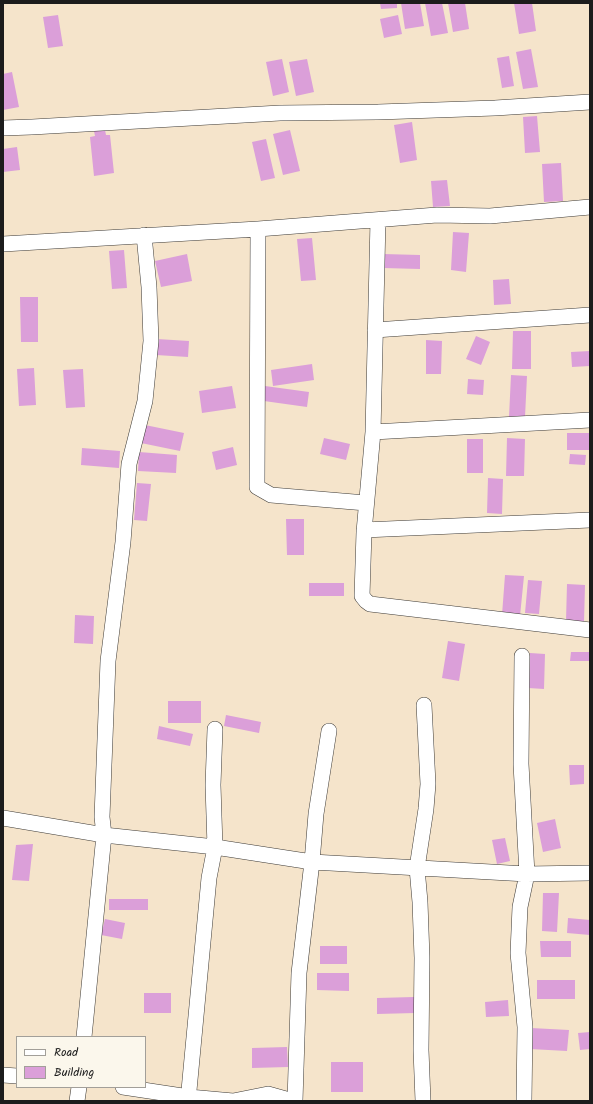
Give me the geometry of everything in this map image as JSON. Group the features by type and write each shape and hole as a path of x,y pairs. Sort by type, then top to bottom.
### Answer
{"street":[{"path":"3,128 280,113 378,112 590,102"},
{"path":"3,244 258,229 437,215 490,216 590,207"},
{"path":"378,220 374,330 373,432 364,530 362,596 370,604 590,630"},
{"path":"258,229 257,487 271,494 366,503"},
{"path":"84,1036 104,835 102,817 108,661 123,542 129,464 145,401 151,341 149,287 144,236"},
{"path":"374,330 590,315"},
{"path":"373,432 590,420"},
{"path":"364,530 590,520"},
{"path":"522,656 521,764 527,874 520,907 518,953 525,1027 524,1101"},
{"path":"423,1101 421,1050 422,958 417,868 426,809 428,784 424,705"},
{"path":"188,1099 209,886 215,847 213,785 215,729"},
{"path":"128,1088 188,1099 233,1101 268,1094 294,1101 299,973 316,814 329,731"},
{"path":"3,818 104,835 215,847 312,862 527,874 590,873"},
{"path":"3,1075 16,1076"},
{"path":"77,1101 79,1088"}],"building":[{"path":"380,3 397,3 397,8 381,9"},
{"path":"401,3 420,3 424,26 405,29"},
{"path":"425,3 442,3 448,33 431,36"},
{"path":"448,3 465,3 469,29 453,32"},
{"path":"514,3 532,3 536,31 519,34"},
{"path":"58,15 63,46 48,48 43,17"},
{"path":"398,15 402,34 384,38 380,19"},
{"path":"531,49 538,87 523,89 516,52"},
{"path":"509,56 514,86 502,88 497,58"},
{"path":"282,59 289,92 273,96 266,62"},
{"path":"307,59 314,92 296,96 289,62"},
{"path":"12,72 19,107 3,110 3,74"},
{"path":"537,116 540,152 525,153 523,117"},
{"path":"412,122 417,160 400,163 394,125"},
{"path":"105,130 106,135 110,135 114,173 94,176 90,137 95,136 94,131"},
{"path":"290,130 300,171 283,175 273,134"},
{"path":"266,139 275,178 261,181 252,142"},
{"path":"17,147 20,170 3,172 3,149"},
{"path":"561,163 563,201 544,202 542,164"},
{"path":"447,180 450,206 433,207 431,181"},
{"path":"453,232 469,233 466,272 451,270"},
{"path":"312,238 316,280 301,281 297,239"},
{"path":"124,250 127,288 112,289 109,251"},
{"path":"187,254 192,281 161,287 155,261"},
{"path":"383,254 420,255 420,269 383,268"},
{"path":"509,279 511,304 494,305 493,280"},
{"path":"20,297 38,297 38,342 21,342"},
{"path":"513,331 531,331 531,369 512,369"},
{"path":"476,336 490,342 481,365 466,359"},
{"path":"157,339 189,341 188,357 156,355"},
{"path":"426,340 442,341 441,374 426,374"},
{"path":"590,351 590,366 572,367 571,352"},
{"path":"312,364 314,380 273,386 271,370"},
{"path":"34,368 36,405 19,406 17,369"},
{"path":"83,369 85,407 66,408 63,370"},
{"path":"511,375 527,376 525,417 509,417"},
{"path":"468,379 484,380 483,395 467,394"},
{"path":"232,386 236,408 202,413 199,391"},
{"path":"265,386 309,392 307,407 264,401"},
{"path":"145,425 184,433 180,451 141,443"},
{"path":"567,433 590,433 590,450 567,450"},
{"path":"324,438 350,444 346,460 320,454"},
{"path":"507,438 525,439 524,476 506,476"},
{"path":"467,439 483,439 483,473 467,473"},
{"path":"233,447 237,465 216,470 212,452"},
{"path":"82,448 120,451 119,468 81,465"},
{"path":"139,452 177,455 176,473 138,471"},
{"path":"570,454 586,455 585,465 569,464"},
{"path":"488,478 503,479 502,514 487,513"},
{"path":"137,483 151,484 147,521 134,520"},
{"path":"286,519 304,519 304,555 287,555"},
{"path":"505,575 524,576 520,616 502,615"},
{"path":"528,580 542,581 539,614 525,613"},
{"path":"309,583 344,583 344,596 309,596"},
{"path":"567,584 585,585 584,622 566,621"},
{"path":"75,615 94,616 93,644 74,643"},
{"path":"448,641 465,644 459,681 442,678"},
{"path":"571,652 590,652 590,661 570,661"},
{"path":"530,653 545,654 544,689 528,688"},
{"path":"168,701 201,701 201,723 168,723"},
{"path":"226,715 261,722 259,733 224,726"},
{"path":"159,726 193,734 190,746 157,739"},
{"path":"569,765 584,765 584,784 570,785"},
{"path":"555,819 561,848 543,852 537,823"},
{"path":"505,838 510,861 497,864 492,840"},
{"path":"33,844 29,881 12,880 16,845"},
{"path":"543,893 559,893 557,932 542,931"},
{"path":"109,899 148,899 148,910 109,910"},
{"path":"568,918 590,920 590,935 567,933"},
{"path":"105,919 125,923 122,939 101,935"},
{"path":"540,941 571,941 571,957 541,957"},
{"path":"320,946 347,946 347,964 320,964"},
{"path":"317,973 349,973 349,991 317,990"},
{"path":"537,980 575,980 575,999 537,999"},
{"path":"144,993 171,993 171,1013 144,1013"},
{"path":"414,997 415,1013 377,1014 377,998"},
{"path":"508,1000 509,1016 486,1017 485,1002"},
{"path":"531,1028 569,1030 567,1051 530,1049"},
{"path":"590,1032 590,1049 580,1050 578,1033"},
{"path":"287,1047 288,1067 252,1068 252,1048"},
{"path":"331,1062 363,1062 363,1092 331,1092"}]}
